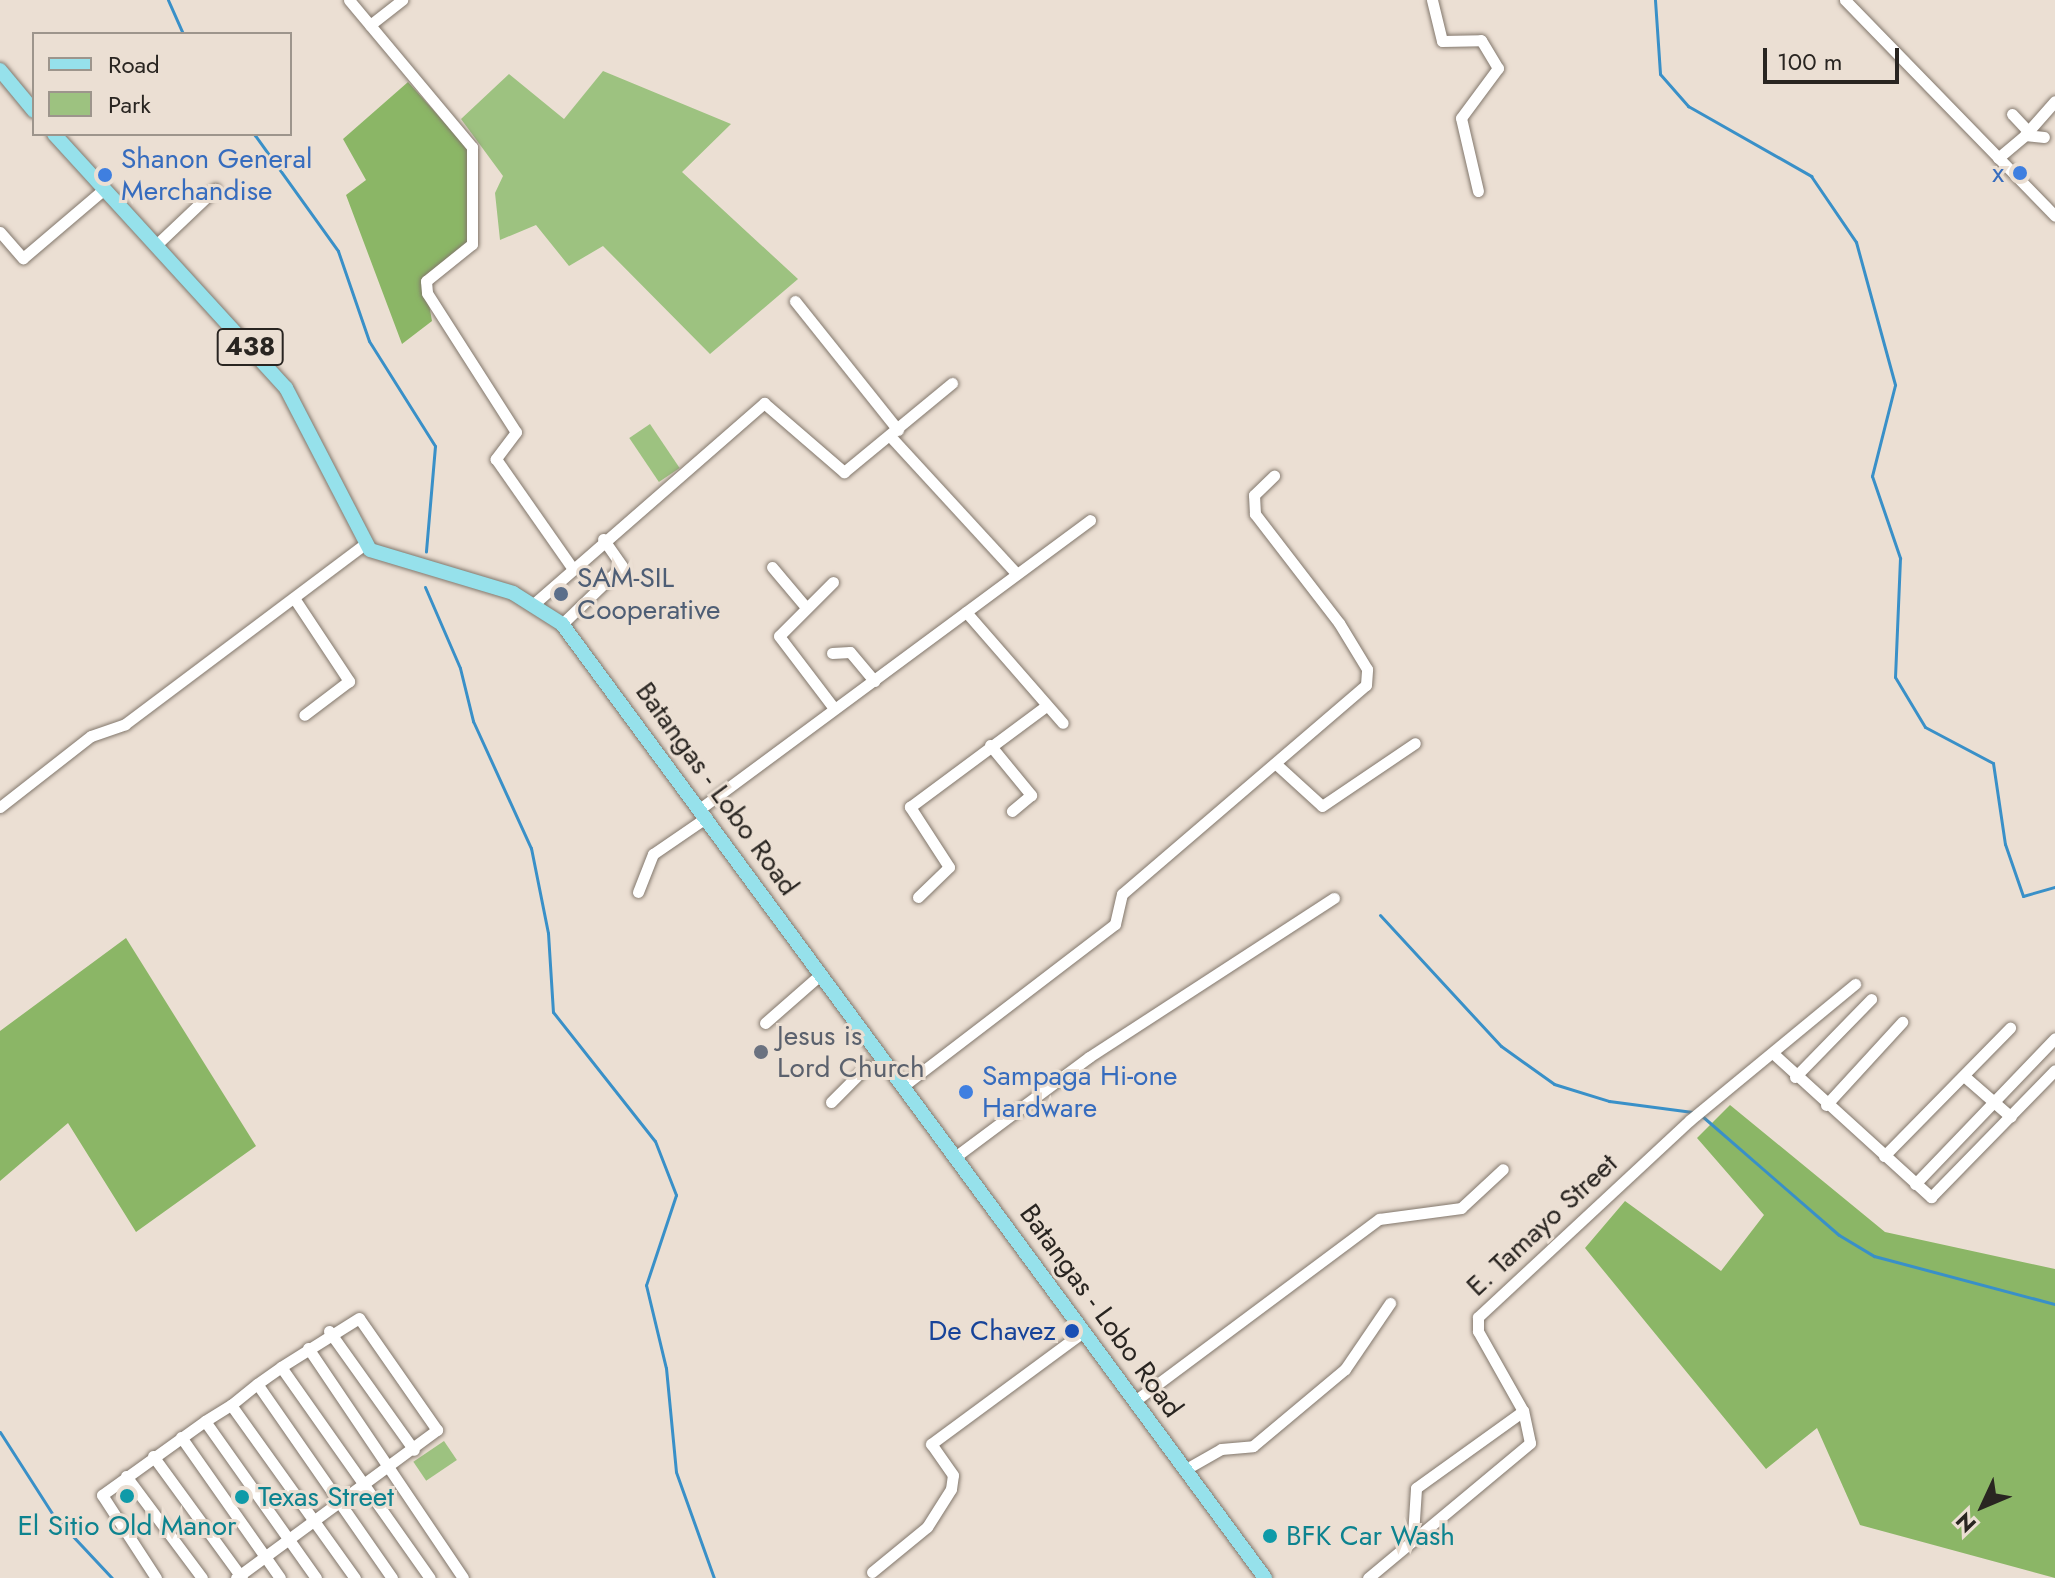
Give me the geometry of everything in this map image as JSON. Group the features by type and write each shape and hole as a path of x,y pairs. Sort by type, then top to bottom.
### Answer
{"main road":[{"path":"0,70 32,109"},
{"name":"438","path":"56,136 286,388 365,544"},
{"name":"Batangas - Lobo Road","path":"365,544 389,561 536,602 562,624 821,974 873,1061 902,1087 1265,1578"}],"street":[{"path":"349,0 472,147 472,244 425,281 428,296 516,432 496,459 571,566"},
{"path":"370,25 402,0"},
{"path":"1432,0 1442,41 1481,40 1498,68 1461,118 1478,191"},
{"path":"1845,0 1998,158 2053,209"},
{"path":"1998,158 2055,101"},
{"path":"2012,114 2026,132 2044,137"},
{"path":"155,246 215,189"},
{"path":"0,232 23,258 103,190"},
{"path":"795,301 894,433 1016,573"},
{"path":"536,602 571,566 764,403 844,472 952,383"},
{"path":"902,1087 1115,924 1122,894 1276,764 1369,676 1339,623 1255,514 1254,495 1274,476"},
{"path":"638,892 653,854 704,812 833,707 874,681 1090,520"},
{"path":"562,624 622,565 603,539"},
{"path":"0,807 365,544"},
{"path":"772,567 804,605"},
{"path":"833,582 804,605 779,636 833,707"},
{"path":"294,598 349,681 304,715"},
{"path":"966,612 1063,723"},
{"path":"832,653 845,649 874,681"},
{"path":"918,897 949,867 910,807 1046,706"},
{"path":"1276,764 1322,806 1415,743"},
{"path":"990,745 1031,795 1012,811"},
{"path":"955,1157 1089,1057 1334,898"},
{"path":"765,1023 821,974"},
{"name":"E. Tamayo Street","path":"1368,1578 1413,1535 1530,1443 1523,1411 1478,1331 1478,1317 1721,1095 1776,1056 1855,984"},
{"path":"1795,1077 1871,999"},
{"path":"1826,1105 1902,1022"},
{"path":"1884,1156 2010,1028"},
{"path":"1915,1184 2055,1038"},
{"path":"1776,1056 1795,1077 1915,1184 1934,1196 2055,1070"},
{"path":"831,1102 873,1061"},
{"path":"1964,1076 2011,1117"},
{"path":"1136,1400 1379,1219 1461,1208 1503,1169"},
{"path":"1186,1469 1221,1449 1253,1446 1345,1369 1390,1303"},
{"path":"153,1456 240,1577 265,1556 390,1469 414,1450 436,1424 359,1318 329,1331 231,1405 181,1437 153,1456 126,1476 102,1501 156,1578"},
{"path":"329,1331 414,1450"},
{"path":"872,1572 927,1527 951,1489 953,1475 931,1444 1084,1331"},
{"path":"308,1348 463,1578"},
{"path":"281,1367 430,1578"},
{"path":"257,1384 392,1578"},
{"path":"231,1405 355,1578"},
{"path":"1413,1535 1416,1488 1523,1411"},
{"path":"205,1421 316,1578"},
{"path":"181,1437 280,1578"},
{"path":"126,1476 202,1578"}],"green space":[{"path":"603,71 731,124 682,172 798,279 710,354 603,246 569,266 536,225 500,240 495,193 503,176 461,119 509,74 564,119"},
{"path":"408,82 471,152 471,243 425,281 432,321 402,344 346,195 366,180 343,139"},
{"path":"650,424 680,468 659,482 629,438"},
{"path":"126,938 256,1146 136,1232 68,1123 0,1181 0,1031"},
{"path":"1730,1105 1885,1232 2055,1269 2055,1578 1860,1525 1817,1428 1766,1469 1585,1248 1625,1201 1721,1271 1764,1215 1697,1138"},
{"path":"444,1441 457,1460 426,1481 413,1462"}],"waterway":[{"path":"168,0 182,32"},
{"path":"1655,0 1660,74 1688,106 1811,176 1856,242 1895,385 1872,476 1900,558 1895,677 1925,727 1993,763 2005,844 2023,896 2055,887"},
{"path":"255,136 338,251 369,341 435,446 426,552"},
{"path":"425,587 460,668 473,721 531,848 548,933 553,1012 655,1141 676,1195 646,1285 666,1368 676,1472 714,1578"},
{"path":"1380,915 1501,1046 1554,1084 1609,1101 1692,1112"},
{"path":"1702,1116 1839,1235 1874,1256 2055,1304"},
{"path":"0,1432 53,1515 112,1578"}],"place":[{"name":"x","path":"2020,173"},
{"name":"Shanon General Merchandise","path":"105,175"},
{"name":"SAM-SIL Cooperative","path":"561,594"},
{"name":"Jesus is Lord Church","path":"761,1052"},
{"name":"Sampaga Hi-one Hardware","path":"966,1092"},
{"name":"De Chavez","path":"1072,1331"},
{"name":"El Sitio Old Manor","path":"127,1496"},
{"name":"Texas Street","path":"242,1497"},
{"name":"BFK Car Wash","path":"1270,1536"}]}
